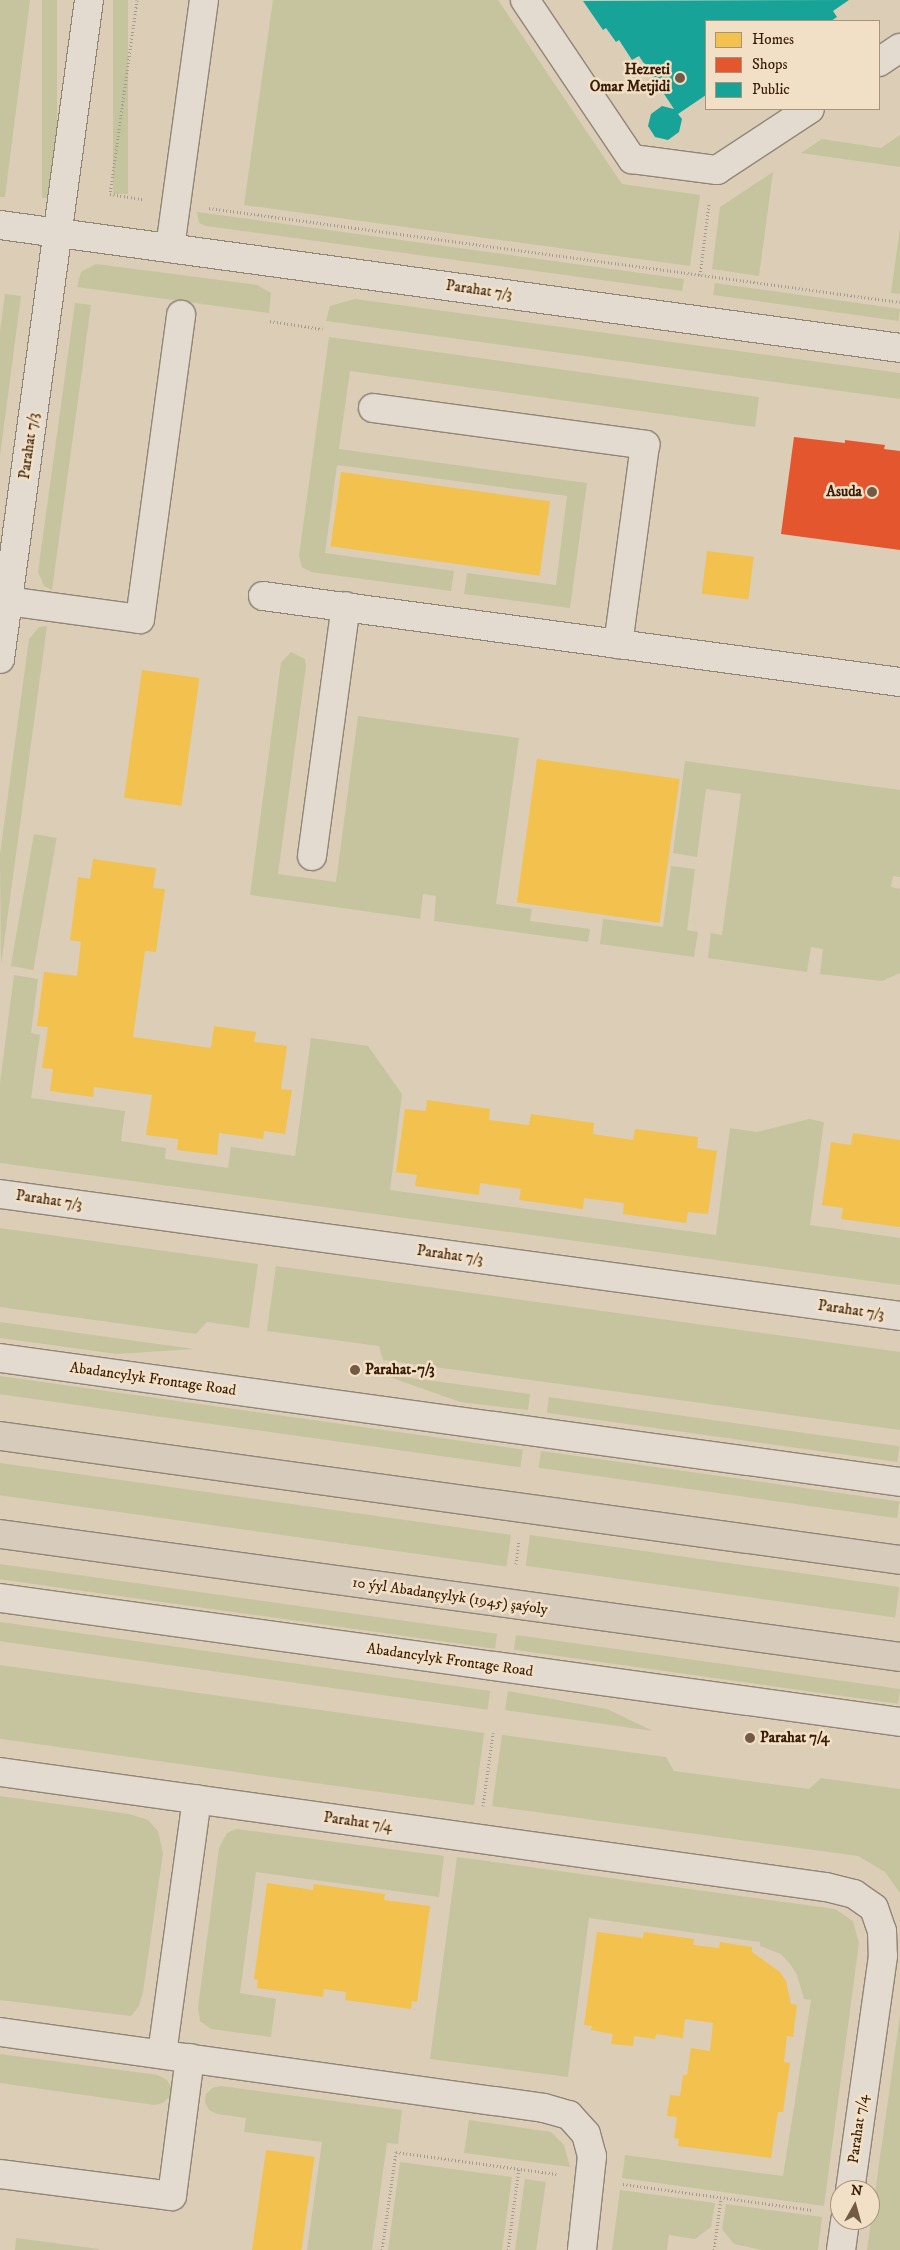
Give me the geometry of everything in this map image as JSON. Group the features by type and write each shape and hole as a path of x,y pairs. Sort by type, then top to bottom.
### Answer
{"main road":[{"path":"0,1436 900,1560"},
{"name":"10 ýyl Abadançylyk (1945) şaýoly","path":"0,1534 900,1657"}],"street":[{"name":"Parahat 7/3","path":"0,659 89,0"},
{"path":"170,248 204,0"},
{"path":"525,0 632,159 714,170 808,110"},
{"path":"880,61 900,48"},
{"name":"Parahat 7/3","path":"0,225 900,348"},
{"path":"8,601 140,619 181,315"},
{"path":"374,408 645,445 618,644"},
{"path":"263,596 900,682"},
{"path":"312,856 346,606"},
{"name":"Parahat 7/3","path":"0,1194 900,1316"},
{"name":"Abadancylyk Frontage Road","path":"0,1358 900,1482"},
{"name":"Abadancylyk Frontage Road","path":"0,1598 900,1722"},
{"name":"Parahat 7/4","path":"0,1772 826,1887 854,1894 874,1908 882,1931 883,1956 851,2180"},
{"path":"162,2054 198,1799"},
{"path":"0,2032 544,2108 569,2115 586,2134 592,2156 582,2250"},
{"path":"0,2174 172,2196 190,2058"},
{"path":"841,2250 844,2230"}],"path":[{"path":"137,0 110,194 152,200"},
{"path":"700,275 714,170"},
{"path":"207,207 900,302"},
{"path":"270,321 322,329"},
{"path":"516,1564 520,1533"},
{"path":"483,1804 493,1733"},
{"path":"382,2250 396,2152 558,2174"},
{"path":"508,2250 519,2168"},
{"path":"615,2183 814,2210"},
{"path":"714,2250 721,2198"}],"green space":[{"path":"0,0 30,0 5,197 0,197"},
{"path":"42,0 57,0 57,198 42,198"},
{"path":"113,0 128,0 128,194 113,194"},
{"path":"273,0 498,0 622,184 700,195 690,266 244,205"},
{"path":"900,135 900,167 801,153 822,139 881,148"},
{"path":"773,172 759,276 712,269 720,207"},
{"path":"197,212 684,279 682,291 206,226 199,223"},
{"path":"900,228 900,294 891,293"},
{"path":"96,264 257,285 271,293 269,313 77,287 81,272"},
{"path":"715,283 900,309 899,321 713,295"},
{"path":"5,294 21,296 0,456 0,331"},
{"path":"355,299 900,373 900,399 326,321 330,306"},
{"path":"75,303 91,305 52,590 44,586 38,572"},
{"path":"329,337 759,397 755,427 350,371 339,449 587,483 570,608 464,594 467,573 556,585 567,496 337,465 325,553 454,571 451,591 311,572 302,567 299,556"},
{"path":"47,626 1,965 0,854 29,639 39,627"},
{"path":"291,652 305,659 306,666 278,874 336,882 358,716 519,738 496,904 532,909 530,921 590,929 588,942 434,921 436,896 423,894 420,919 250,895 281,663"},
{"path":"685,761 900,790 900,877 893,876 891,887 900,889 900,973 882,981 820,974 823,949 811,947 807,972 708,958 711,933 722,935 741,794 706,789 697,857 673,853"},
{"path":"34,834 57,838 33,970 11,966"},
{"path":"671,866 695,869 687,930 698,932 694,957 600,944 603,919 663,927"},
{"path":"14,975 38,979 31,1033 40,1035 31,1098 125,1111 121,1141 166,1148 165,1159 228,1168 231,1147 295,1156 311,1038 368,1046 402,1094 390,1190 716,1235 730,1128 757,1132 809,1119 824,1122 810,1225 900,1238 900,1285 0,1163 0,1083"},
{"path":"0,1228 258,1264 249,1328 207,1322 196,1334 0,1307"},
{"path":"276,1266 900,1352 900,1430 383,1360 379,1346 267,1331"},
{"path":"0,1322 194,1349 117,1354 0,1338"},
{"path":"381,1374 530,1394 528,1410 460,1402"},
{"path":"0,1376 523,1449 520,1467 0,1394"},
{"path":"549,1397 900,1446 897,1462 547,1413"},
{"path":"541,1451 899,1501 897,1518 539,1468"},
{"path":"0,1463 511,1535 507,1567 0,1495"},
{"path":"530,1535 899,1587 895,1618 526,1566"},
{"path":"0,1564 497,1634 495,1649 0,1579"},
{"path":"0,1622 490,1691 488,1710 0,1641"},
{"path":"516,1635 900,1689 898,1704 514,1650"},
{"path":"0,1665 484,1733 474,1805 0,1739"},
{"path":"508,1691 607,1709 653,1731 505,1710"},
{"path":"502,1735 666,1757 674,1771 809,1789 821,1778 900,1789 900,1893 885,1872 858,1856 492,1806"},
{"path":"0,1796 129,1814 148,1820 158,1831 163,1853 143,1992 139,2006 131,2016 0,2000"},
{"path":"236,1829 444,1856 439,1897 256,1872 240,1993 276,1999 271,2037 211,2029 200,2021 198,2007 219,1848 227,1833"},
{"path":"457,1857 835,1909 853,1921 859,1943 824,2206 622,2178 625,2155 783,2176 811,2000 804,1999 797,1975 790,1964 781,1954 760,1946 760,1942 589,1918 568,2077 430,2059"},
{"path":"900,2015 900,2250 867,2250 870,2230 880,2230 880,2180 877,2180"},
{"path":"0,2054 158,2075 167,2080 171,2087 170,2096 163,2103 154,2105 0,2083"},
{"path":"221,2086 402,2110 398,2144 387,2143 372,2250 307,2250 322,2142 244,2132 246,2118 217,2114 209,2110 205,2102 206,2094 212,2088"},
{"path":"469,2120 551,2132 564,2145 570,2167 464,2153"},
{"path":"400,2162 512,2177 502,2250 388,2250"},
{"path":"525,2179 546,2182 536,2250 515,2250"},
{"path":"620,2190 715,2203 711,2227 695,2239 669,2235 667,2250 612,2250"},
{"path":"726,2204 822,2217 818,2250 762,2250 734,2244 722,2229"},
{"path":"16,2238 99,2249 99,2250 15,2250"}],"building: Homes":[{"path":"341,472 550,501 540,576 331,546"},
{"path":"707,551 754,557 748,599 702,594"},
{"path":"142,670 199,678 181,806 124,798"},
{"path":"537,759 680,779 659,923 517,903"},
{"path":"93,859 156,868 153,888 165,889 156,952 145,951 133,1037 211,1048 214,1026 256,1032 254,1042 287,1046 281,1089 292,1090 285,1134 264,1131 263,1139 219,1133 217,1155 177,1150 178,1139 146,1135 152,1095 94,1087 93,1097 50,1091 53,1069 42,1068 48,1027 37,1026 44,972 77,976 81,942 70,940 78,877 90,879"},
{"path":"427,1100 490,1109 489,1120 529,1125 531,1114 594,1123 593,1134 633,1140 635,1129 698,1137 697,1148 717,1151 708,1214 688,1212 686,1223 623,1214 624,1203 584,1198 583,1209 519,1200 521,1189 480,1183 479,1195 415,1186 417,1175 396,1172 405,1109 426,1111"},
{"path":"853,1133 900,1140 900,1227 841,1219 843,1208 822,1205 831,1142 851,1145"},
{"path":"267,1883 313,1890 314,1884 385,1894 384,1900 430,1906 417,2002 412,2001 411,2009 345,2000 346,1992 324,1989 323,1997 257,1988 258,1980 254,1979"},
{"path":"597,1932 643,1938 644,1932 694,1939 693,1945 719,1948 720,1942 752,1947 752,1952 780,1972 786,1981 791,2004 797,2005 793,2037 787,2036 784,2062 790,2063 783,2112 778,2112 771,2158 678,2146 679,2139 674,2138 677,2117 667,2116 670,2095 680,2096 683,2075 687,2075 691,2048 710,2051 713,2023 685,2019 683,2038 656,2034 655,2039 634,2036 633,2046 611,2044 613,2034 591,2030 592,2026 584,2025"},
{"path":"266,2150 315,2157 301,2250 252,2250"}],"building: Shops":[{"path":"794,437 845,443 845,440 885,445 884,449 900,451 900,550 781,534"}],"building: Public":[{"name":"Hezreti Omar Metjidi","path":"849,0 833,11 837,17 832,20 705,20 705,96 678,114 682,119 679,132 668,140 655,137 648,126 651,114 662,106 674,109 639,56 632,60 619,40 616,42 606,28 603,30 583,1"}],"place":[{"name":"Hezreti Omar Metjidi","path":"680,78"},
{"name":"Asuda","path":"872,492"},
{"name":"Parahat-7/3","path":"355,1370"},
{"name":"Parahat 7/4","path":"750,1738"}]}
